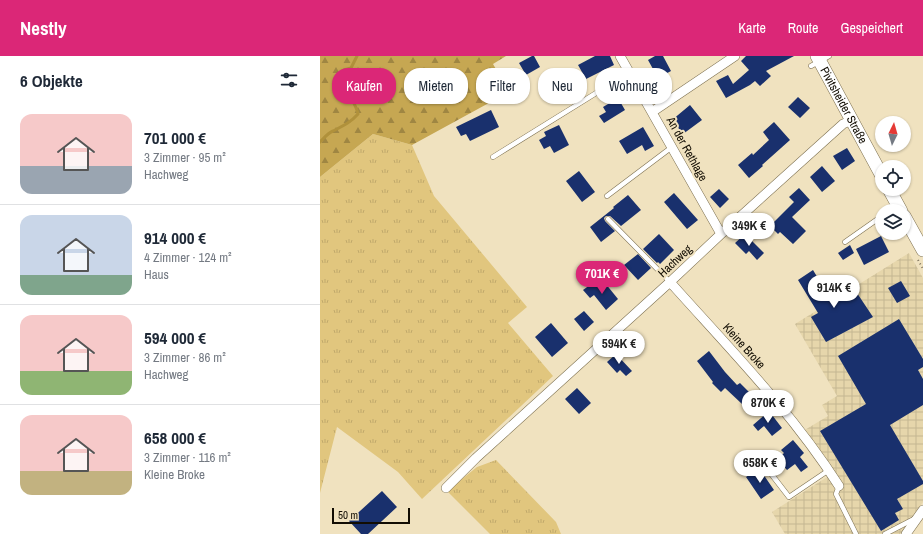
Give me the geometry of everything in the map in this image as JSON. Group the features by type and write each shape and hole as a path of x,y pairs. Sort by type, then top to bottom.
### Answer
{"main road":[{"name":"Pivitsheider Straße","path":"819,60 875,163"},
{"path":"911,232 922,250"}],"street":[{"name":"An der Rethlage","path":"620,56 628,68"},
{"path":"652,112 735,56"},
{"name":"An der Rethlage","path":"648,104 721,234"},
{"name":"Hachweg","path":"446,488 476,458 721,234 843,124 852,120"},
{"name":"Kleine Broke","path":"670,282 773,396 829,470 839,486"},
{"path":"906,534 921,513"}],"lane":[{"path":"493,157 595,94"},
{"path":"607,196 672,147"},
{"path":"608,219 670,282"},
{"path":"845,242 875,221"},
{"path":"772,475 789,497 829,470"},
{"path":"839,486 836,494 856,534"},
{"path":"885,534 921,513"}],"shaded area":[{"path":"909,253 923,278 923,502 900,534 785,534 772,512 835,472 803,431 828,416 822,405 837,396 795,324"}],"green space":[{"path":"320,56 506,56 493,64 495,68 476,68 476,104 487,104 412,145 373,134 320,177"},
{"path":"373,134 412,145 434,196 527,307 508,323 553,376 422,499 398,472 337,427 320,493 320,177"},
{"path":"496,460 556,522 561,534 490,534 447,491 477,467"}],"building":[{"path":"534,56 540,67 530,73 530,68 522,68 519,63"},
{"path":"595,56 610,56 614,65 608,68 595,68 595,74 587,78 587,68 580,68 578,65"},
{"path":"655,56 663,56 669,68 652,68 648,60"},
{"path":"746,56 794,56 766,71 771,76 760,86 755,81 726,98 716,81 728,75 733,84 749,70 741,61"},
{"path":"798,97 810,108 800,118 788,107"},
{"path":"608,104 622,104 625,110 604,123 599,116 606,112 603,107"},
{"path":"690,105 702,120 683,134 672,120"},
{"path":"491,110 499,127 470,141 466,134 461,136 456,127"},
{"path":"774,122 790,140 749,178 738,165 752,153 753,155 769,140 763,132"},
{"path":"559,125 569,145 554,153 550,146 544,149 539,140 546,136 544,132"},
{"path":"643,127 654,146 645,151 642,145 627,154 619,141"},
{"path":"847,148 855,161 842,170 833,156"},
{"path":"822,166 835,181 822,192 810,177"},
{"path":"579,171 595,192 582,202 566,181"},
{"path":"799,188 810,200 792,217 806,231 793,244 780,232 778,234 770,226 794,202 789,197"},
{"path":"719,189 729,199 720,208 710,197"},
{"path":"674,193 698,220 687,229 664,202"},
{"path":"628,195 641,210 621,226 610,216 606,216 604,218 605,221 615,231 601,242 590,227"},
{"path":"659,234 674,250 660,264 658,262 657,263 643,249"},
{"path":"745,234 764,253 757,260 749,251 746,254 735,243"},
{"path":"875,239 883,240 889,252 864,265 856,249"},
{"path":"850,245 854,253 843,260 838,253"},
{"path":"638,254 651,268 638,280 624,265"},
{"path":"813,270 833,303 855,290 873,317 826,342 811,317 818,313 798,280"},
{"path":"901,281 910,296 897,303 888,288"},
{"path":"594,282 599,288 605,283 618,299 606,310 594,295 590,298 583,290"},
{"path":"584,311 594,322 584,331 574,319"},
{"path":"899,319 923,359 923,367 918,370 923,379 923,405 890,425 923,481 923,484 897,499 903,509 895,513 899,520 881,531 820,431 866,404 838,356"},
{"path":"551,323 568,343 552,357 535,337"},
{"path":"709,351 737,385 740,383 751,394 742,404 725,388 721,392 712,383 713,382 697,361"},
{"path":"616,354 632,371 626,376 620,370 617,373 607,362"},
{"path":"577,388 591,403 579,414 565,399"},
{"path":"769,411 782,428 772,436 764,426 758,431 753,425"},
{"path":"793,440 804,453 800,457 808,467 801,472 795,464 787,470 777,459 784,453 781,450"},
{"path":"759,468 774,490 761,499 746,477"},
{"path":"382,491 397,507 368,534 361,534 349,521"}],"waterway":[{"path":"320,142 329,133 346,124 358,114 355,105 344,85 343,78 344,70 351,68 357,56"}]}
